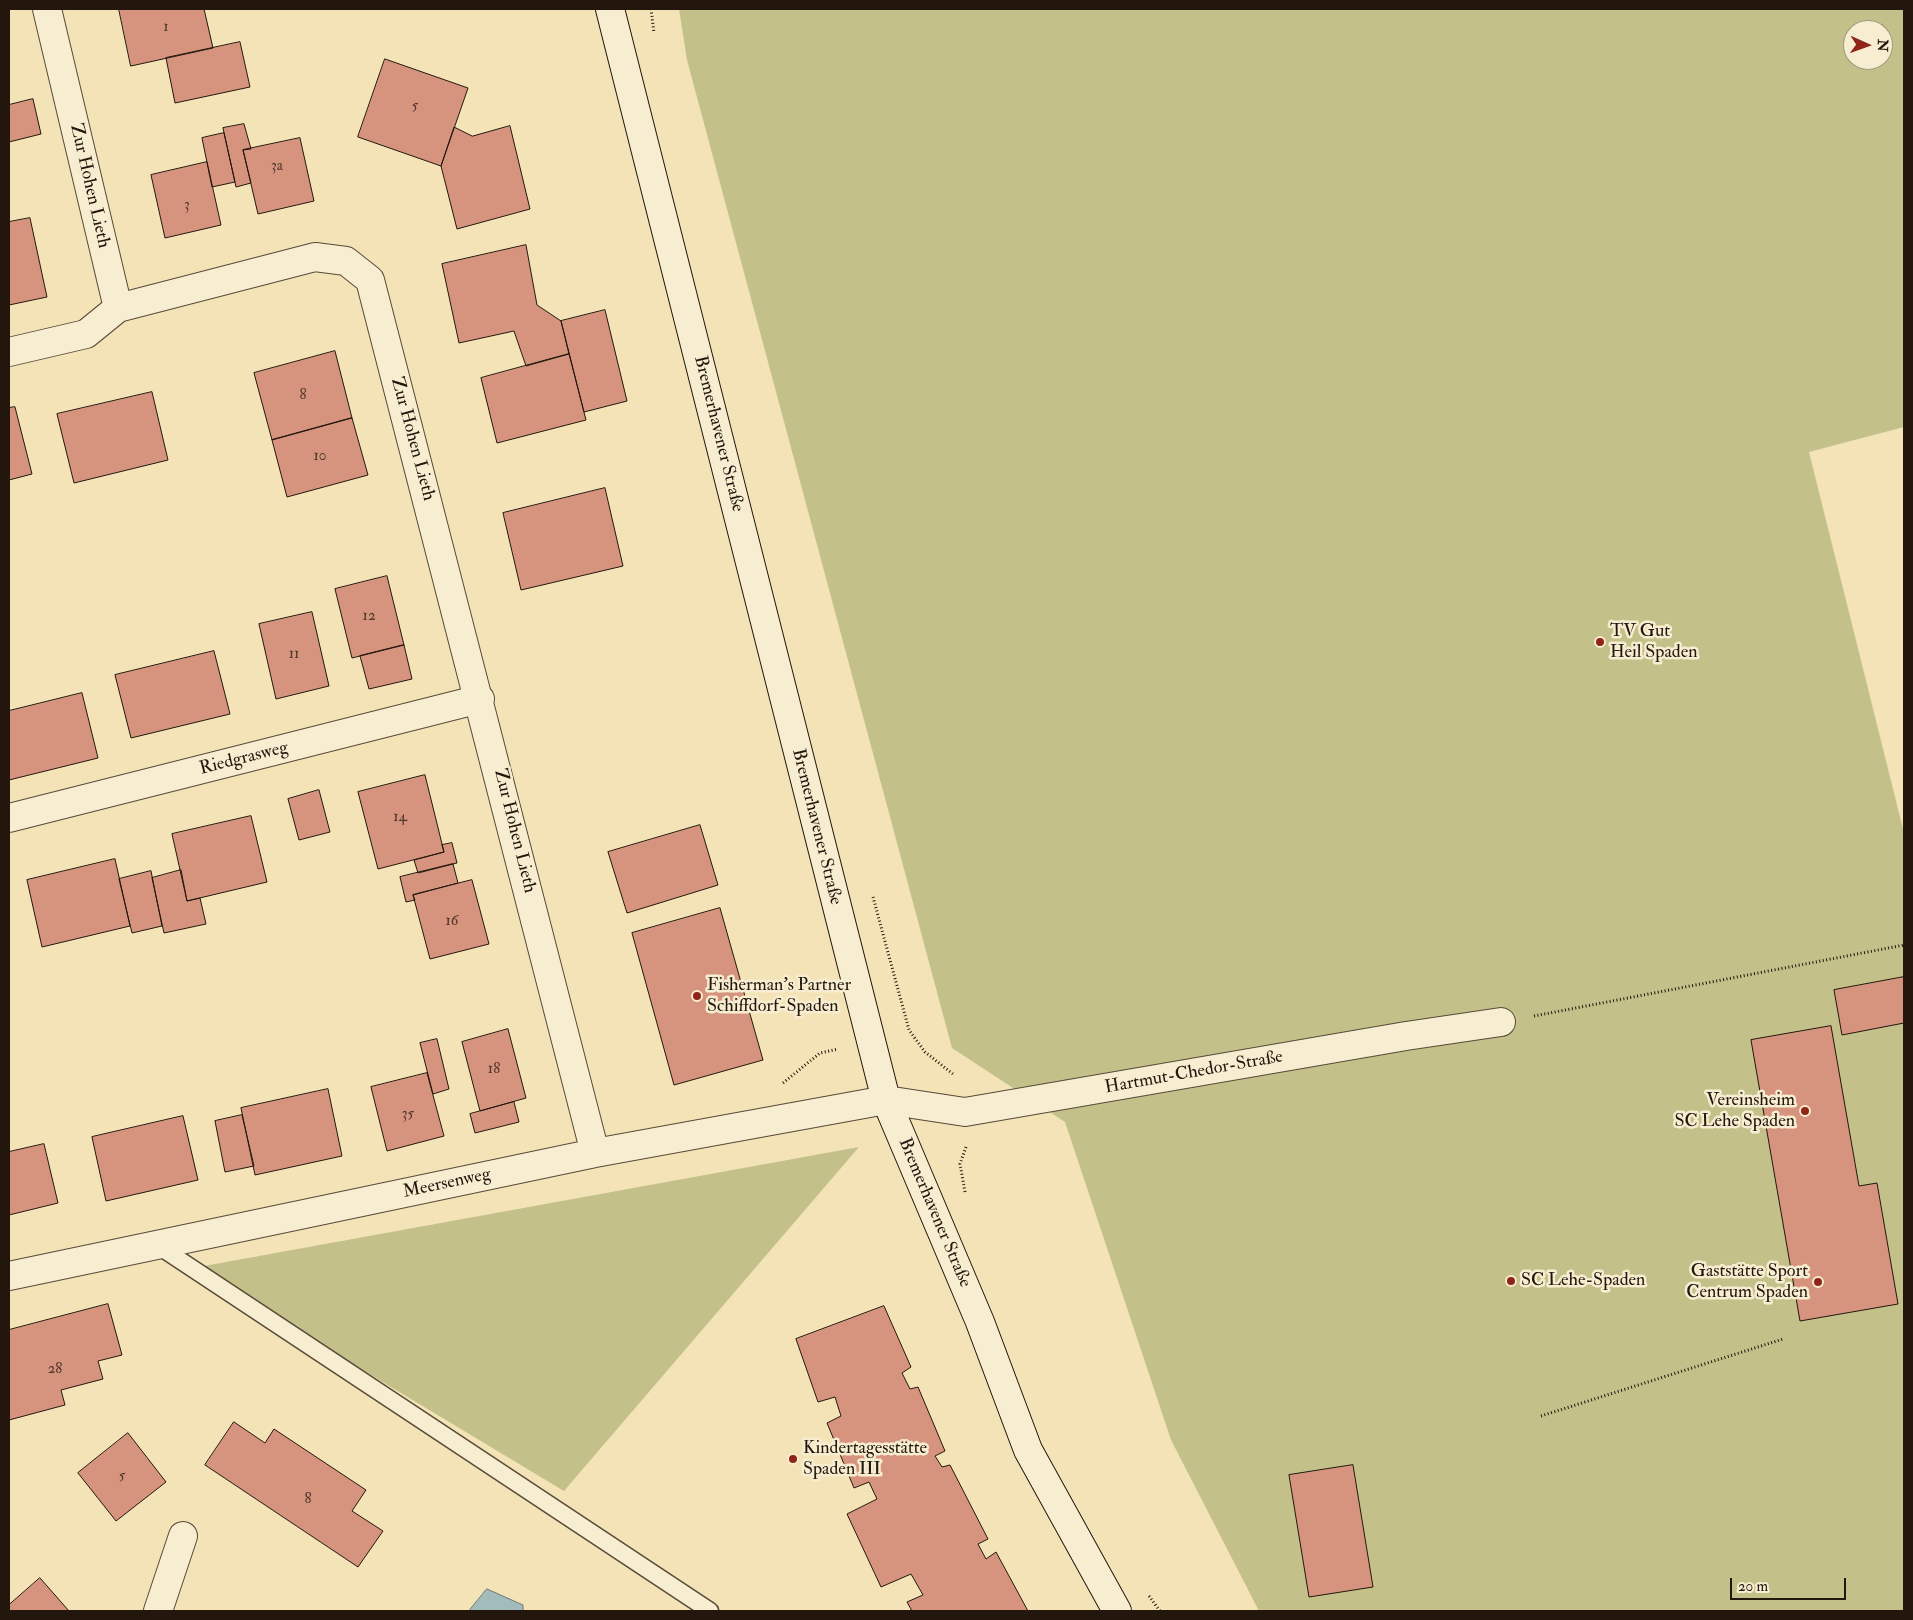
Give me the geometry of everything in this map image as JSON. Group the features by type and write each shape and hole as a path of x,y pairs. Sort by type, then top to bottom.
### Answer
{"street":[{"name":"Zur Hohen Lieth","path":"47,9 118,308 315,257 346,262 370,280 480,699 595,1153"},
{"name":"Bremerhavener Straße","path":"610,9 886,1100 980,1322 1028,1450 1117,1611"},
{"path":"9,352 86,334 118,308"},
{"name":"Riedgrasweg","path":"9,818 480,699"},
{"name":"Hartmut-Chedor-Straße","path":"886,1100 965,1112 1406,1036 1501,1022"},
{"name":"Meersenweg","path":"9,1276 595,1153 886,1100"},
{"path":"158,1611 183,1536"}],"lane":[{"path":"156,1245 710,1611"}],"path":[{"path":"651,9 654,34"},
{"path":"872,895 908,1030 925,1052 957,1078 969,1139 960,1164 965,1193"},
{"path":"1501,1022 1904,944"},
{"path":"780,1085 820,1053 908,1030"},
{"path":"1542,1416 1783,1339"},
{"path":"1149,1595 1160,1611"}],"shaded area":[{"path":"679,9 1904,9 1904,427 1809,452 1904,833 1904,1611 1259,1611 1171,1440 1065,1122 952,1048 687,60"},
{"path":"859,1147 564,1491 193,1268"}],"water":[{"path":"487,1589 523,1605 523,1611 469,1611"}],"building":[{"path":"119,9 204,9 213,48 131,66"},
{"path":"240,42 250,87 175,103 166,58"},
{"path":"385,59 468,88 441,166 358,137"},
{"path":"33,99 41,134 9,142 9,105"},
{"path":"244,124 251,149 243,150 251,183 236,187 223,128"},
{"path":"510,126 530,209 457,229 441,166 454,127 472,136"},
{"path":"224,133 235,182 212,187 202,138"},
{"path":"300,138 314,201 258,214 243,150"},
{"path":"207,162 221,225 165,238 151,175"},
{"path":"30,218 47,297 9,305 9,222"},
{"path":"526,245 537,305 561,321 569,354 526,366 514,331 459,343 442,264"},
{"path":"605,310 627,401 584,412 561,321"},
{"path":"335,351 352,418 272,440 254,373"},
{"path":"569,354 586,420 497,443 481,378"},
{"path":"152,392 168,460 74,483 57,414"},
{"path":"15,407 32,474 9,480 9,408"},
{"path":"352,418 368,475 287,497 272,440"},
{"path":"605,488 623,566 521,590 503,513"},
{"path":"387,576 404,645 352,658 335,589"},
{"path":"312,612 329,686 276,699 259,624"},
{"path":"404,645 412,679 369,689 360,656"},
{"path":"214,651 230,714 131,738 115,675"},
{"path":"82,693 98,758 9,780 9,711"},
{"path":"425,775 444,852 378,869 358,792"},
{"path":"319,790 330,832 299,840 288,799"},
{"path":"251,816 267,882 187,901 172,834"},
{"path":"700,825 718,885 627,913 608,852"},
{"path":"452,843 457,863 418,873 414,860 444,852 442,845"},
{"path":"115,859 130,926 42,947 27,880"},
{"path":"453,864 458,883 413,895 415,900 406,902 400,877"},
{"path":"181,870 187,901 200,898 206,924 164,933 152,878"},
{"path":"151,871 162,926 132,933 119,879"},
{"path":"472,880 489,944 430,959 413,895"},
{"name":"Fisherman's Partner Schiffdorf-Spaden","path":"720,908 763,1060 674,1085 632,933"},
{"path":"1904,977 1904,1023 1842,1035 1834,990"},
{"name":"Vereinsheim SC Lehe Spaden","path":"1831,1026 1859,1186 1877,1183 1898,1304 1800,1321 1751,1040"},
{"path":"508,1029 526,1098 480,1111 462,1042"},
{"path":"437,1039 449,1089 433,1094 420,1043"},
{"path":"427,1073 444,1136 387,1151 371,1087"},
{"path":"328,1089 342,1156 255,1175 241,1108"},
{"path":"514,1102 519,1122 475,1133 470,1114"},
{"path":"242,1115 254,1166 225,1172 215,1121"},
{"path":"183,1116 198,1180 106,1201 92,1137"},
{"path":"44,1144 58,1203 9,1215 9,1152"},
{"path":"108,1304 122,1355 98,1361 103,1379 61,1390 65,1405 9,1420 9,1330"},
{"path":"884,1306 911,1367 902,1373 910,1389 918,1387 945,1451 935,1456 942,1467 950,1465 988,1539 978,1544 986,1559 996,1552 1028,1611 912,1611 907,1602 923,1595 911,1574 881,1587 847,1514 877,1499 869,1482 854,1488 827,1423 841,1416 835,1397 818,1402 796,1339"},
{"path":"234,1422 265,1443 274,1429 366,1490 352,1511 383,1531 358,1567 205,1465"},
{"path":"128,1433 166,1482 116,1521 78,1473"},
{"path":"1353,1465 1373,1587 1309,1597 1289,1475"},
{"path":"40,1578 69,1611 9,1611 9,1605"}],"place":[{"name":"TV Gut Heil Spaden","path":"1600,642"},
{"name":"Fisherman's Partner Schiffdorf-Spaden","path":"697,996"},
{"name":"Vereinsheim SC Lehe Spaden","path":"1805,1111"},
{"name":"SC Lehe-Spaden","path":"1511,1281"},
{"name":"Gaststätte Sport Centrum Spaden","path":"1818,1282"},
{"name":"Kindertagesstätte Spaden III","path":"793,1459"}]}
